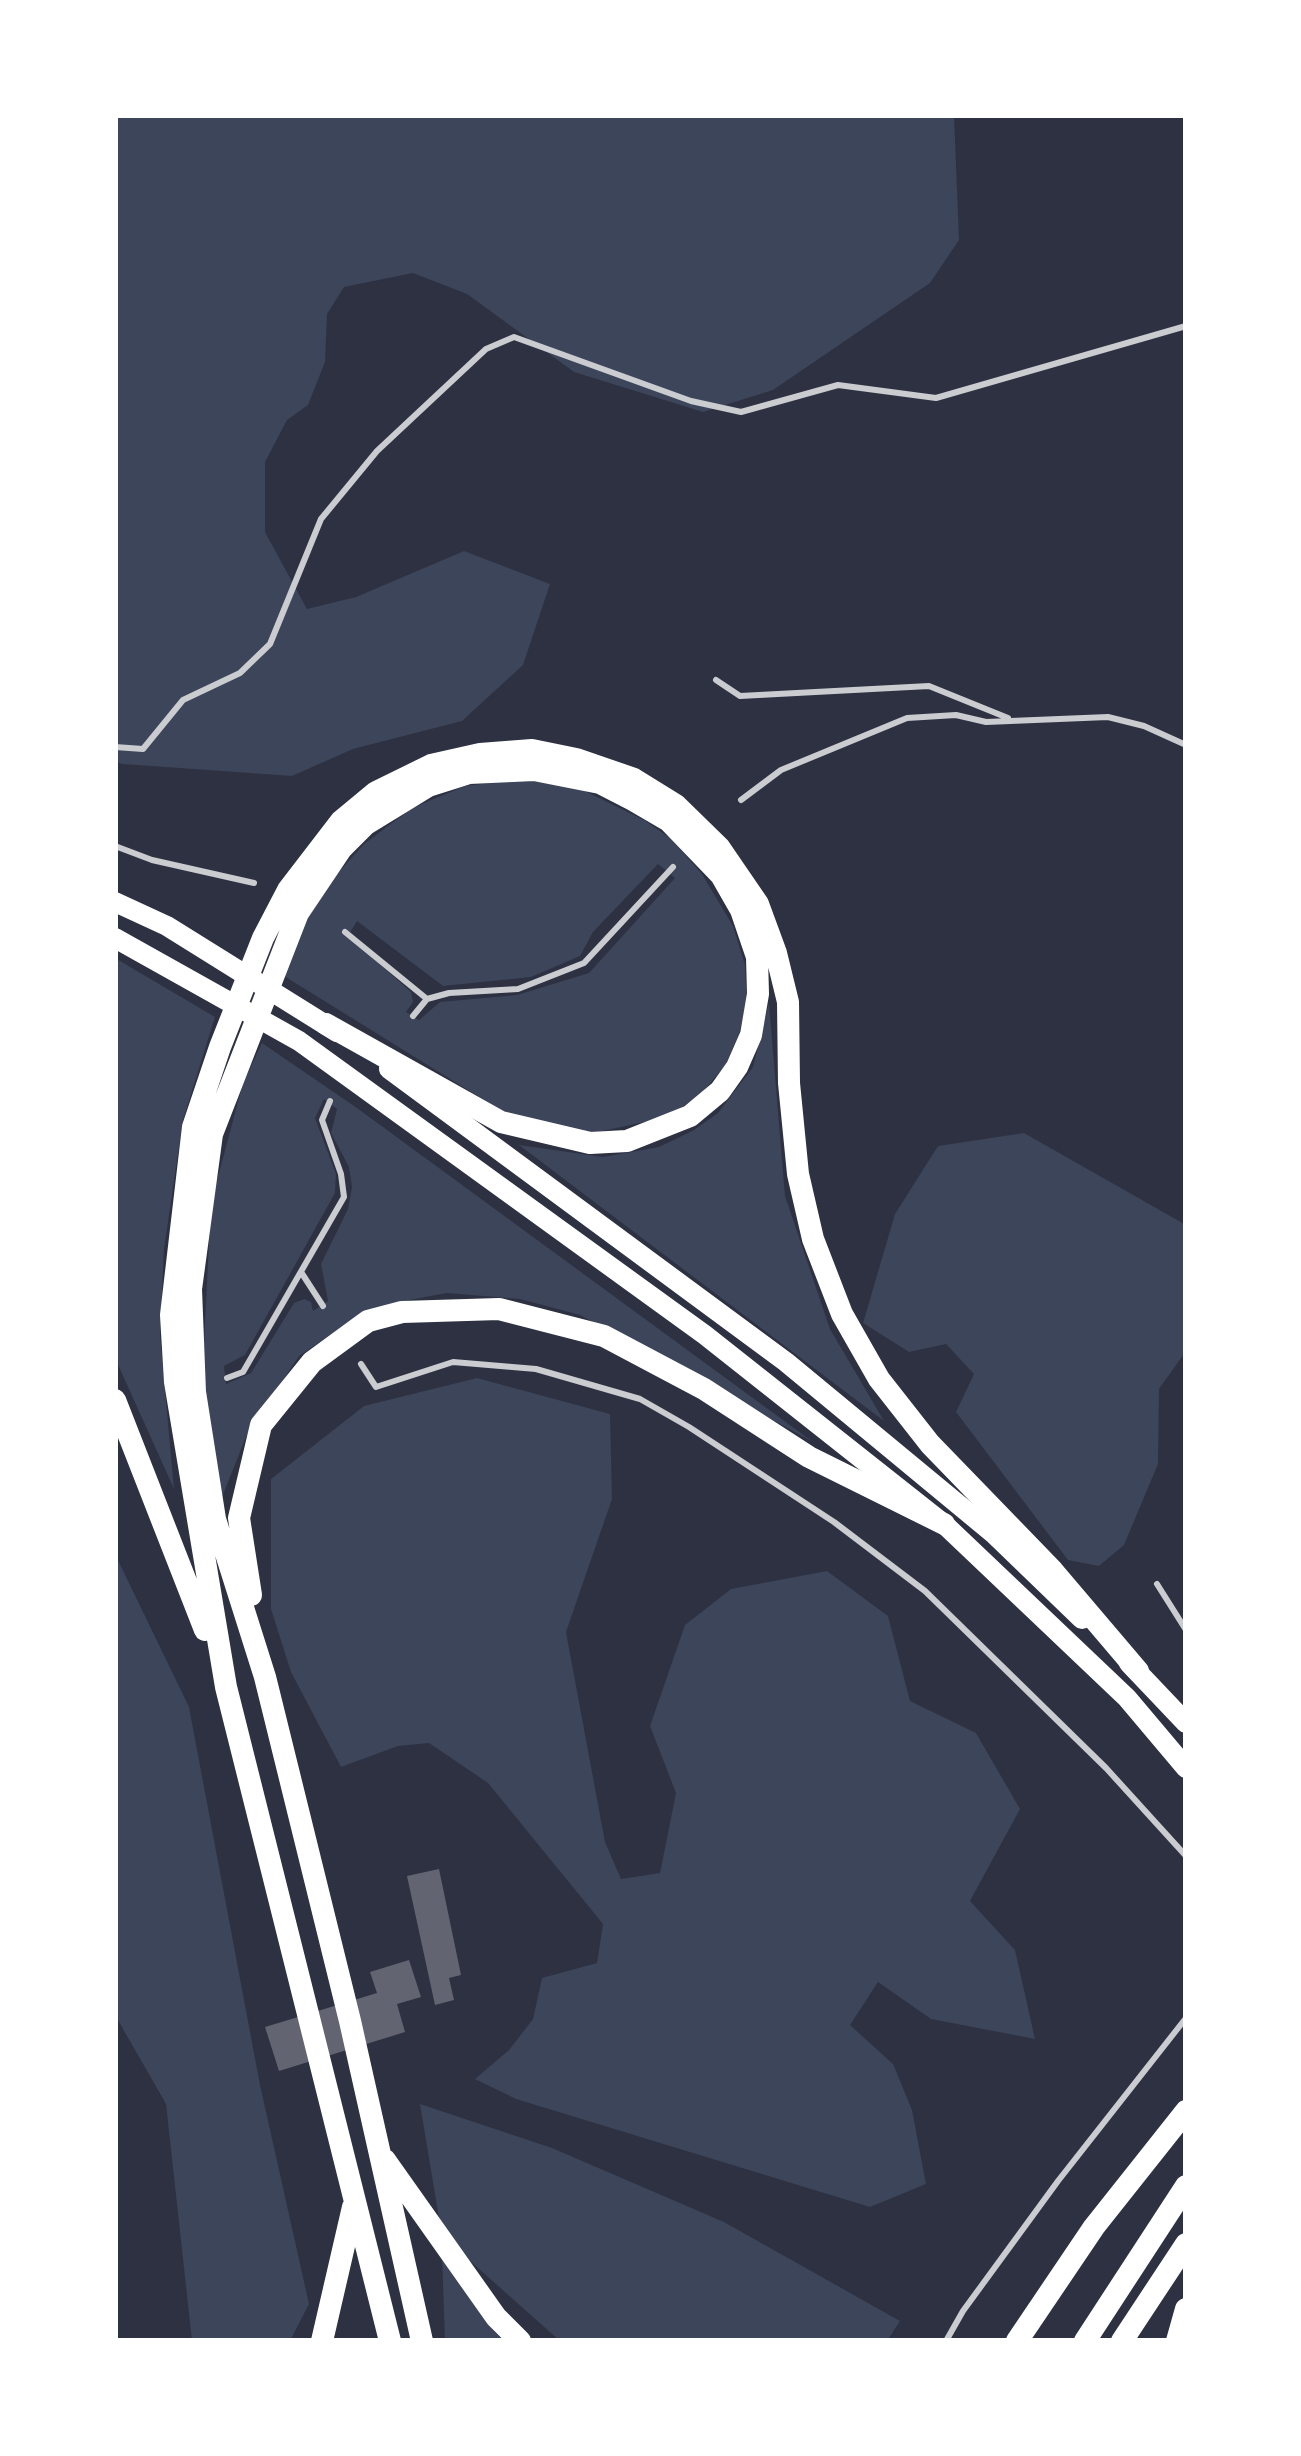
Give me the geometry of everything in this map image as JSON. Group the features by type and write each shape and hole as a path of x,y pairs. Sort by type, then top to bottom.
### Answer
{"highway":[{"path":"390,2341 226,1687 174,1382 171,1315 193,1127 230,1053 274,944 288,890 341,820 376,792 430,765 480,754 532,750 576,759 634,779 676,805 719,848 758,904 776,953 788,1002 789,1083 798,1174 813,1239 842,1314 879,1379 930,1444 1052,1571 1186,1723"},
{"path":"115,902 168,926 326,1024 502,1122 590,1143 627,1141 690,1116 720,1091 751,1035 758,994 757,957 741,910 721,875 669,821 600,783 503,768 428,786 366,824 324,870 274,944"},
{"path":"115,938 299,1041 705,1334 944,1524 1126,1698 1186,1768"},
{"path":"326,1024 786,1362 994,1534 1138,1672"},
{"path":"230,1053 212,1134 190,1289 193,1358 215,1519 265,1677"},
{"path":"422,2341 265,1677 238,1518 262,1425 312,1362 368,1322 402,1312 499,1309 604,1336 704,1389 809,1458 944,1524"},
{"path":"115,1400 226,1687"},
{"path":"1017,2341 1094,2227 1186,2112"},
{"path":"378,2151 496,2318 520,2341"},
{"path":"1084,2341 1186,2186"},
{"path":"322,2341 355,2199"},
{"path":"1122,2341 1186,2244"},
{"path":"1177,2341 1186,2310"}],"lane":[{"path":"115,748 142,749 162,730 183,700 240,672 270,644 321,519 377,451 486,349 514,337 692,402 741,412 838,385 936,398 1186,326"},
{"path":"716,680 740,696 929,686 1009,718"},
{"path":"740,800 781,770 907,718 956,714 986,722 1009,718 1108,717 1144,726 1186,745"},
{"path":"115,846 152,860 254,883"},
{"path":"413,1016 427,999 449,993 518,989 584,963 673,866"},
{"path":"346,932 427,999"},
{"path":"228,1378 243,1372 344,1197 341,1174 322,1120 330,1101"},
{"path":"301,1272 323,1306"},
{"path":"361,1364 376,1387 453,1362 536,1368 640,1399 689,1427 834,1522 925,1591 1106,1768 1186,1856"},
{"path":"1157,1584 1186,1630"},
{"path":"946,2341 963,2311 1058,2180 1186,2018"}],"shaded area":[{"path":"115,115 954,115 959,240 930,283 773,390 703,412 574,372 467,294 413,273 344,287 327,314 325,362 308,405 287,420 265,462 265,532 307,609 356,597 464,551 550,584 523,665 462,721 353,749 292,776 123,764 115,762"},
{"path":"522,779 583,790 644,820 670,838 702,874 733,926 745,965 747,1004 726,1064 702,1093 668,1117 593,1133 505,1113 284,976 302,928 326,886 364,844 412,808 465,786","holes":["658,864 675,878 589,973 517,995 440,1002 419,1020 406,1012 413,1002 411,992 348,936 357,921 443,986 531,977 580,956 593,932"]},
{"path":"115,958 215,1017 183,1120 164,1249 160,1335 174,1489 115,1358"},
{"path":"769,1003 785,1196 830,1329 884,1421 519,1145 603,1157 659,1147 694,1130 718,1113 753,1067"},
{"path":"262,1043 357,1108 813,1442 580,1315 520,1299 447,1293 393,1303 358,1316 299,1356 246,1437 220,1502 206,1401 204,1342 211,1203 243,1083","holes":["324,1099 337,1109 331,1133 349,1167 352,1187 348,1209 321,1264 328,1301 313,1311 311,1302 304,1299 294,1303 251,1373 226,1384 224,1366 245,1355 335,1193 336,1174 315,1118"]},
{"path":"1024,1133 1186,1225 1186,1351 1159,1389 1158,1464 1124,1545 1099,1566 1068,1560 956,1412 974,1374 946,1344 909,1352 863,1323 895,1214 938,1146"},
{"path":"477,1378 610,1414 612,1499 566,1632 605,1842 621,1879 660,1873 676,1793 650,1726 685,1625 731,1589 827,1571 888,1616 910,1701 976,1733 1020,1809 970,1901 1015,1950 1035,2039 931,2019 878,1982 850,2025 893,2064 912,2110 926,2184 870,2207 516,2099 475,2079 509,2050 533,2019 542,1978 597,1963 603,1924 488,1783 429,1743 398,1746 341,1767 291,1672 271,1609 271,1479 364,1406"},
{"path":"115,1554 189,1707 260,2085 309,2304 290,2341 192,2341 166,2104 115,2015"},
{"path":"420,2104 552,2148 724,2222 900,2321 887,2341 560,2341 442,2236"},
{"path":"442,2257 494,2331 504,2341 445,2341"}],"building":[{"path":"439,1869 461,1975 449,1978 454,2000 435,2005 407,1876"},
{"path":"409,1960 421,1997 397,2004 405,2032 279,2071 265,2027 377,1993 370,1972"}]}
